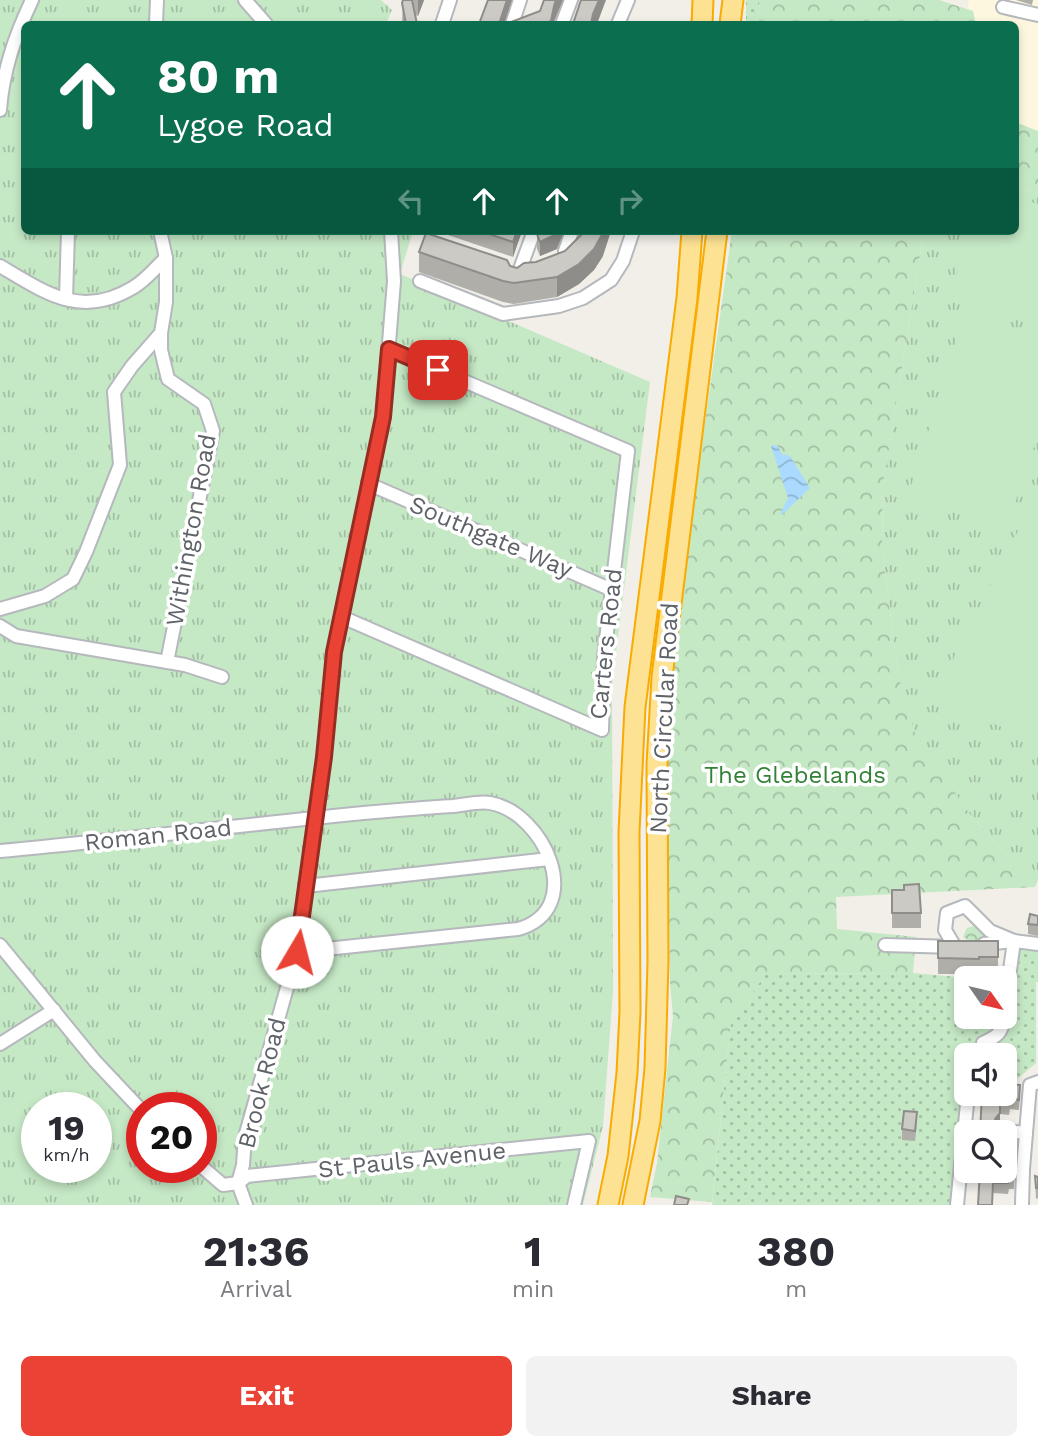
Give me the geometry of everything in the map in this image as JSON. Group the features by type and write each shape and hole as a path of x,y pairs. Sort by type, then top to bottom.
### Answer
{"highway":[{"path":"702,21 703,0"},
{"path":"726,0 728,21"},
{"path":"729,21 733,0"},
{"name":"North Circular Road","path":"608,1205 619,1145 627,1073 630,1012 629,832 635,707 684,323 692,235"},
{"name":"North Circular Road","path":"633,1205 650,1121 655,1068 658,962 657,764 663,665 717,235"}],"street":[{"path":"25,21 32,0"},
{"path":"156,21 157,0"},
{"path":"245,0 263,21"},
{"path":"443,21 450,0"},
{"path":"513,21 520,0"},
{"path":"563,21 570,0"},
{"path":"619,21 628,0"},
{"path":"1003,6 1038,15"},
{"path":"0,110 2,81 20,35"},
{"path":"66,299 68,235"},
{"name":"Withington Road","path":"161,235 166,258 166,302 161,350 168,379 204,404 213,431 167,662"},
{"name":"Brook Road","path":"238,1183 243,1165 245,1137 297,952 324,757 334,652 383,417 394,281 391,235"},
{"path":"516,280 533,235"},
{"path":"565,251 571,235"},
{"path":"421,281 505,309 559,306 583,298 611,281 624,261 632,235"},
{"path":"0,266 40,290 86,304 112,298 136,286 166,258"},
{"path":"0,609 45,596 73,579 120,465 114,392 161,333"},
{"name":"Carters Road","path":"342,617 601,730 604,657 628,451 389,349"},
{"name":"Southgate Way","path":"369,484 612,590"},
{"name":"Withington Road","path":"0,626 16,636 186,665 222,677"},
{"name":"Roman Road","path":"0,851 489,803 518,816 531,827 549,859 556,884 554,899 545,915 533,925 518,929 297,952"},
{"path":"306,886 549,859"},
{"path":"955,947 945,930 947,913 965,906 990,931 1014,941"},
{"path":"886,944 955,947 1014,941 1038,944"},
{"path":"1011,966 1014,941"},
{"path":"0,945 95,1061 126,1094"},
{"path":"0,1044 54,1010"},
{"path":"983,1043 998,1036 1002,1029"},
{"path":"1023,1205 1030,1085 1038,1082"},
{"path":"957,1205 967,1106"},
{"path":"1017,1132 1026,1133"},
{"name":"St Pauls Avenue","path":"238,1183 247,1176 589,1141 574,1205"},
{"path":"217,1180 223,1185 238,1183 246,1205"}],"shaded area":[{"path":"969,0 1038,0 1038,131 1019,124 1019,21 975,21 973,11 967,9"}],"green space":[{"path":"0,0 381,0 392,10 387,21 21,21 21,235 412,235 400,274 650,382 612,685 613,991 603,1126 583,1205 0,1205"},
{"path":"746,0 760,0 757,21 746,21"},
{"path":"760,0 939,0 973,11 975,21 757,21"},
{"path":"1019,124 1038,131 1038,193 1019,188"},
{"path":"1019,188 1038,193 1038,880 1035,887 970,814 916,737 898,674 882,548 883,486 923,235 1019,235"},
{"path":"1019,199 1038,204 1038,319 953,302 962,235 1019,235"},
{"name":"The Glebelands","path":"731,235 923,235 883,486 882,548 898,674 917,737 970,814 1035,887 836,897 837,929 916,937 913,973 766,974 731,1021 712,1202 650,1197 657,1163 673,1016 670,982 667,761 676,629"},
{"path":"966,313 1038,335 1038,435 1007,527 907,498"},
{"path":"1032,503 1038,506 1038,742 933,699"},
{"path":"974,926 994,938 970,941 963,937 967,928"},
{"path":"1019,947 1038,948 1036,1063 1017,1079 1017,1043 954,1043 954,1106 965,1106 965,1120 954,1120 954,1183 963,1183 963,1205 712,1205 731,1020 766,974 913,973 954,977 954,1029 1017,1029 1015,966"}],"water":[{"path":"777,445 782,454 790,456 810,488 780,514 788,498 771,446"}],"building":[{"path":"403,0 412,0 416,21 405,21"},
{"path":"488,0 507,0 500,21 480,21"},
{"path":"544,0 556,0 551,21 514,21 540,11"},
{"path":"581,0 599,0 592,21 574,21"},
{"path":"425,235 507,260 510,266 517,268 524,263 536,262 565,251 581,235 602,235 594,249 579,264 557,277 514,283 419,252"},
{"path":"492,235 516,235 513,242"},
{"path":"537,235 555,235 540,242"},
{"path":"919,884 921,913 892,913 892,890 904,890 904,885"},
{"path":"1030,914 1038,916 1038,925 1028,924"},
{"path":"938,941 998,941 998,957 938,958"},
{"path":"1017,1085 1020,1085 1017,1100"},
{"path":"981,1106 1000,1106 1000,1113 995,1120 981,1120"},
{"path":"904,1111 917,1112 915,1131 902,1129"},
{"path":"979,1183 993,1183 992,1205 978,1205"},
{"path":"676,1196 689,1199 687,1205 674,1205"}],"route":[{"path":"297,952 324,757 334,652 383,417 389,349 438,370"}]}
